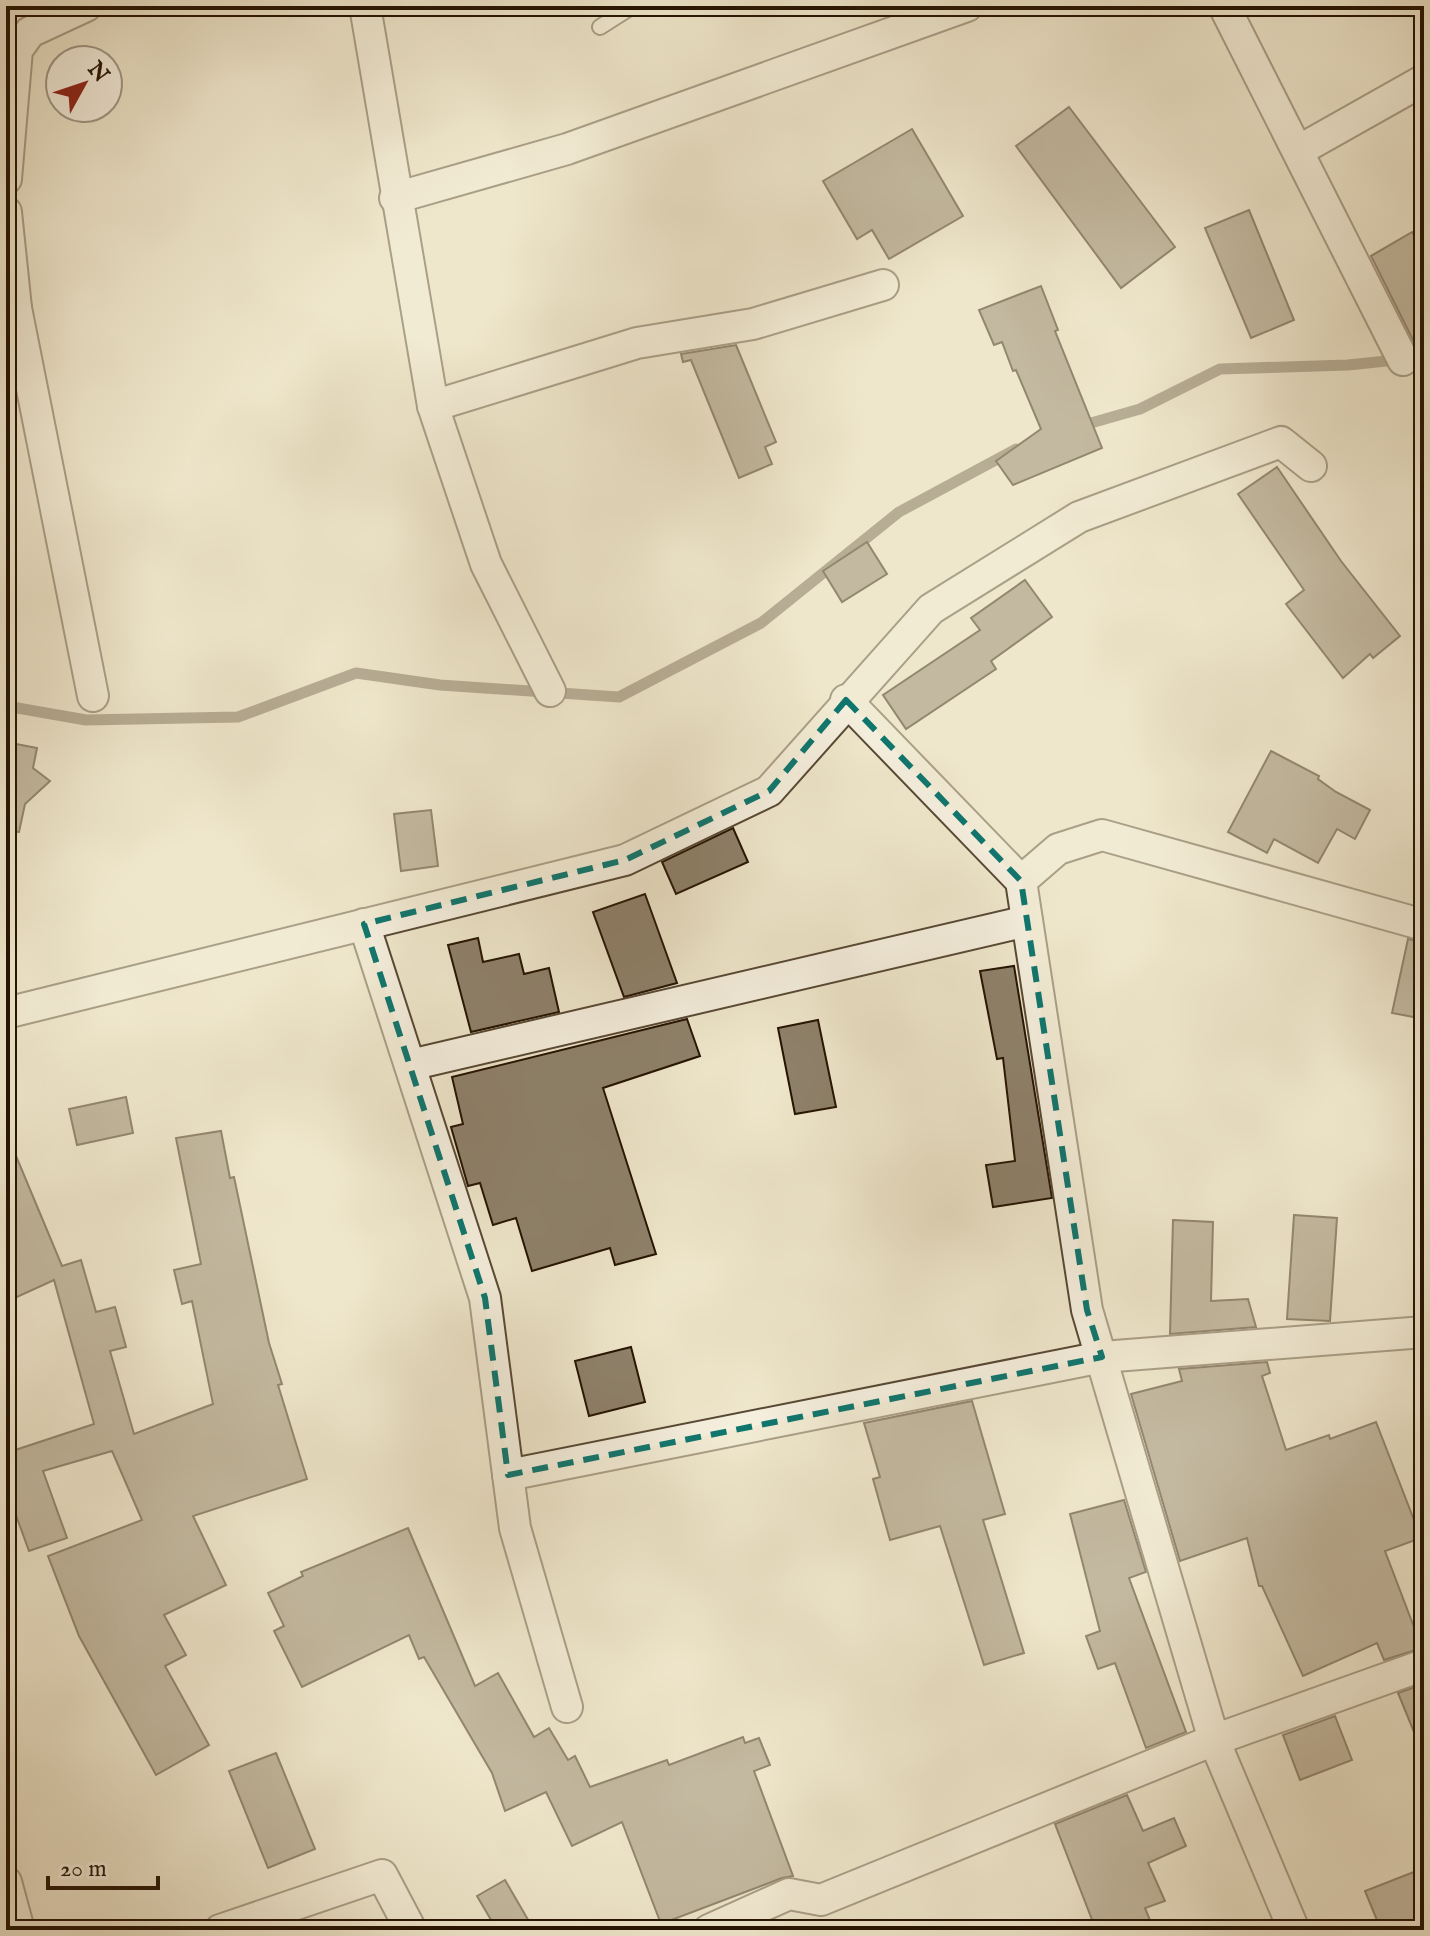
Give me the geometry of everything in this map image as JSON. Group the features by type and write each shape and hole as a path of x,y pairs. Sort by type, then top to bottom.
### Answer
{"street":[{"path":"6,179 17,50 30,32 86,6"},
{"path":"365,6 395,198 433,406 486,564 550,691"},
{"path":"395,198 567,149 967,6"},
{"path":"1224,6 1403,360"},
{"path":"1298,151 1424,80"},
{"path":"6,212 11,313 93,696"},
{"path":"433,406 637,343 753,324 883,285"},
{"path":"6,1013 625,860 769,791 846,700 931,609 1079,517 1281,442 1311,466"},
{"path":"846,700 1021,881 1087,1310 1214,1740 1294,1930"},
{"path":"1021,881 1058,849 1102,835 1424,925"},
{"path":"410,1065 1027,921"},
{"path":"364,924 485,1298 515,1528 567,1707"},
{"path":"508,1475 1102,1357 1424,1332"},
{"path":"709,1930 789,1894 821,1900 1214,1740 1424,1665"},
{"path":"220,1930 382,1875 411,1930"},
{"path":"6,1882 19,1930"}],"lane":[{"path":"600,27 633,6"}],"highlighted area":[{"path":"846,700 1021,881 1087,1310 1102,1357 508,1475 485,1298 364,924 625,860 769,791"}],"building":[{"path":"1069,107 1175,247 1121,288 1016,146"},
{"path":"912,129 963,216 889,259 872,230 857,239 823,181"},
{"path":"1249,210 1294,320 1251,338 1205,228"},
{"path":"1412,232 1424,252 1424,378 1419,367 1419,352 1371,256"},
{"path":"1041,286 1058,330 1055,331 1102,448 1013,485 996,461 1041,429 1002,342 994,345 979,310"},
{"path":"736,345 776,442 765,447 772,464 739,478 691,360 683,362 681,354"},
{"path":"1277,467 1341,561 1400,636 1373,658 1370,654 1343,678 1286,604 1304,590 1238,494"},
{"path":"867,542 887,574 842,602 823,571"},
{"path":"1025,580 1052,617 991,661 996,669 906,729 883,695 980,630 971,618"},
{"path":"6,742 37,748 33,768 50,781 25,804 19,832 6,831"},
{"path":"1271,751 1319,776 1318,779 1336,792 1370,810 1355,839 1337,829 1318,863 1274,839 1267,853 1228,832"},
{"path":"431,810 438,866 401,871 394,814"},
{"path":"733,828 748,862 676,894 662,862"},
{"path":"645,894 677,983 624,997 593,912"},
{"path":"478,938 483,962 519,954 524,974 549,968 559,1012 471,1032 448,945"},
{"path":"1408,939 1424,942 1424,1019 1392,1013"},
{"path":"1014,966 1052,1198 993,1207 986,1165 1015,1161 1003,1058 997,1059 980,971"},
{"path":"687,1019 700,1056 603,1088 656,1254 615,1265 610,1248 532,1271 516,1218 493,1225 480,1183 468,1186 451,1127 463,1124 452,1077"},
{"path":"818,1020 836,1107 795,1114 778,1028"},
{"path":"126,1097 133,1133 77,1145 69,1109"},
{"path":"221,1131 230,1178 234,1177 269,1343 282,1384 278,1385 307,1479 193,1516 226,1585 164,1615 186,1655 165,1666 209,1745 156,1775 79,1636 48,1556 142,1520 112,1451 43,1471 67,1538 29,1551 6,1488 6,1453 94,1424 54,1280 6,1302 6,1132 62,1266 81,1260 96,1312 115,1307 126,1347 110,1351 134,1434 213,1404 192,1301 182,1304 174,1270 201,1264 176,1138"},
{"path":"1294,1215 1337,1218 1330,1321 1287,1319"},
{"path":"1173,1220 1213,1222 1211,1301 1248,1299 1256,1327 1170,1334"},
{"path":"631,1347 645,1402 589,1416 575,1361"},
{"path":"1267,1362 1270,1373 1262,1376 1286,1450 1329,1435 1330,1439 1376,1422 1421,1538 1385,1551 1422,1648 1384,1660 1377,1643 1303,1676 1262,1586 1259,1586 1247,1538 1180,1561 1131,1394 1182,1381 1179,1369"},
{"path":"972,1401 1005,1514 983,1520 1024,1653 984,1665 940,1526 890,1540 873,1479 880,1477 864,1423"},
{"path":"1124,1500 1146,1572 1129,1578 1186,1732 1146,1748 1115,1663 1098,1669 1086,1636 1100,1631 1070,1514"},
{"path":"408,1528 475,1686 498,1673 534,1737 549,1728 568,1760 575,1756 590,1787 667,1760 669,1765 743,1737 745,1743 759,1738 770,1765 754,1771 793,1876 661,1924 622,1822 572,1846 546,1792 505,1811 492,1773 424,1657 419,1659 409,1635 302,1687 274,1631 284,1626 268,1593 303,1576 301,1572"},
{"path":"1424,1684 1424,1754 1423,1754 1398,1693"},
{"path":"1335,1716 1352,1760 1300,1780 1283,1735"},
{"path":"276,1753 315,1849 268,1868 229,1771"},
{"path":"1127,1795 1143,1831 1174,1818 1186,1846 1148,1863 1165,1901 1145,1908 1154,1930 1096,1930 1055,1824"},
{"path":"1424,1868 1424,1930 1381,1930 1365,1891"},
{"path":"505,1880 534,1930 497,1930 477,1896"}],"waterway":[{"path":"1077,427 1140,409 1220,369 1348,365 1424,357"},
{"path":"6,706 86,720 238,717 356,673 440,685 619,697 761,623 899,512 1016,449"}]}
